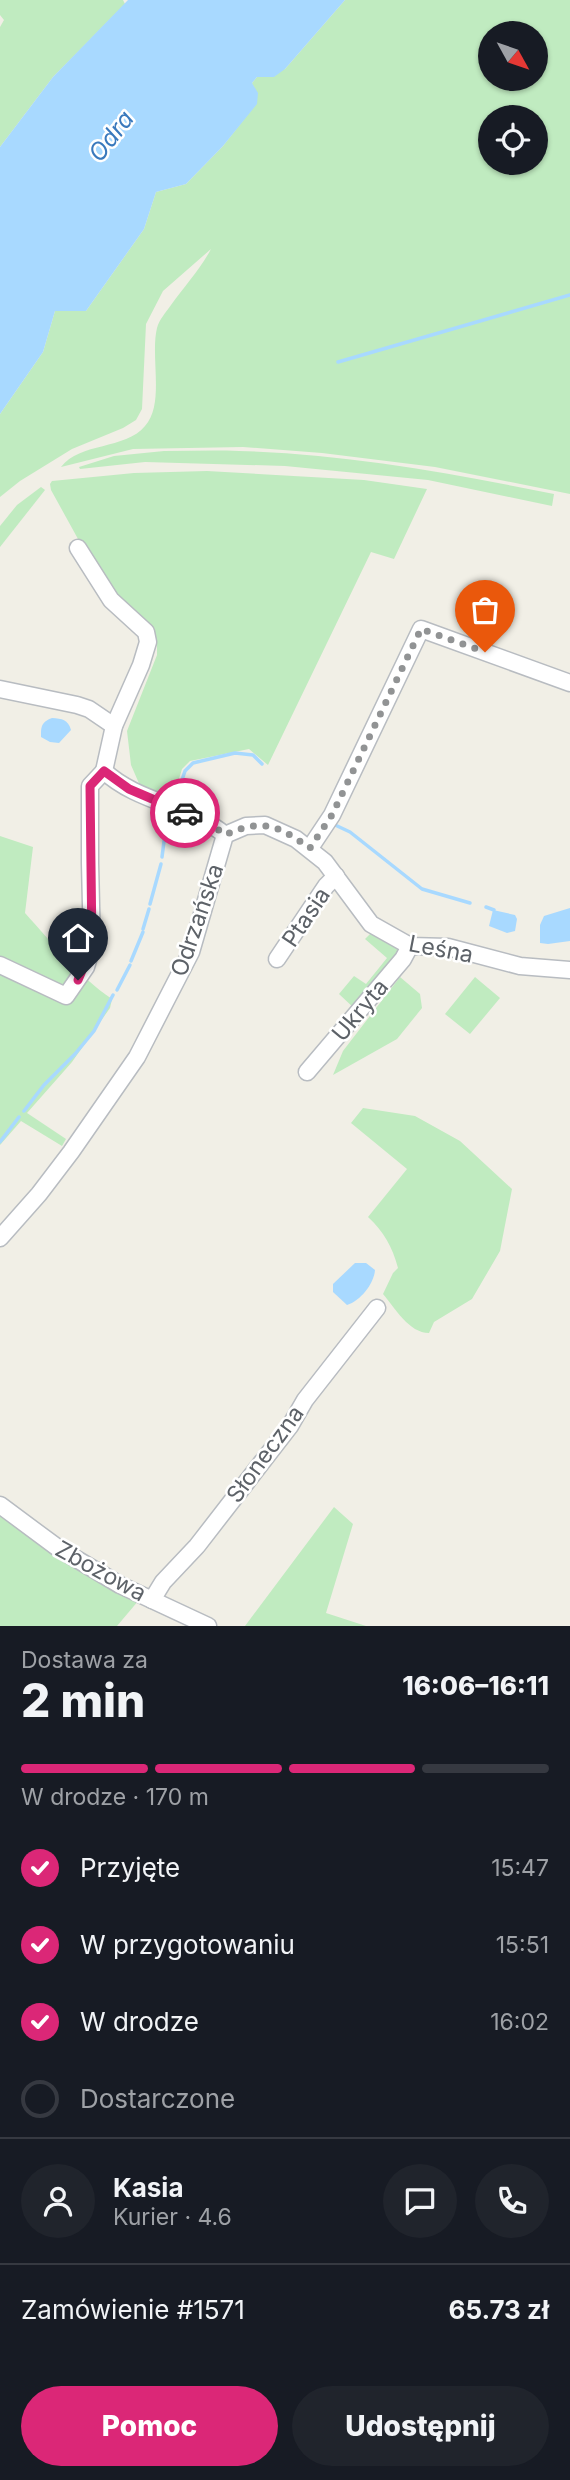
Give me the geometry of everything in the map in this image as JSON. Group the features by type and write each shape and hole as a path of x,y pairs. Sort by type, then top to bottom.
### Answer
{"street":[{"path":"0,965 66,996 86,967 92,947 90,786 104,771 114,726 141,665 148,642 146,632 111,600 78,548"},
{"path":"310,848 332,815 421,629 570,683"},
{"path":"0,689 77,705 89,709 114,726"},
{"path":"104,771 129,789 200,819 225,835"},
{"name":"Odrzańska","path":"0,1238 71,1152 137,1057 191,952 225,835 246,826 265,825 280,830 310,848"},
{"name":"Leśna","path":"310,848 337,876 371,924 410,946 448,947 520,966 570,970"},
{"name":"Ptasia","path":"277,959 326,886 337,876"},
{"name":"Ukryta","path":"307,1072 403,959 410,946"},
{"name":"Słoneczna","path":"152,1600 163,1582 197,1546 290,1426 305,1400 377,1308"},
{"name":"Zbożowa","path":"0,1504 58,1548 120,1585 208,1626"}],"green space":[{"path":"0,0 123,0 125,4 53,77 0,147 0,27 4,20 0,15"},
{"path":"345,0 570,0 570,494 435,467 322,453 243,447 133,449 61,467 79,453 126,439 145,426 151,417 156,393 155,340 158,325 211,249 163,291 146,324 142,409 136,420 72,449 20,481 0,497 0,414 43,352 55,311 86,311 144,229 156,192 186,184 223,146 256,104 252,83 257,77 285,69"},
{"path":"164,451 279,453 358,460 554,494 552,506 428,480 285,466 145,462 79,467 114,456"},
{"path":"207,471 364,480 427,489 394,559 371,552 268,765 249,749 190,761 182,769 173,798 141,788 131,765 127,731 157,655 157,641 128,610 83,548 50,484 52,481 134,473"},
{"path":"41,487 45,490 0,547 0,526 17,505"},
{"path":"0,836 33,847 25,913 77,970 112,999 110,1008 72,1062 27,1113 66,1139 62,1146 21,1121 0,1145"},
{"path":"372,932 397,947 399,954 355,1009 339,994 354,976 366,984 387,958 365,939"},
{"path":"400,977 420,994 422,1008 397,1039 333,1075 343,1051"},
{"path":"475,977 500,998 470,1034 445,1014"},
{"path":"363,1108 415,1116 460,1141 512,1189 500,1251 472,1299 434,1322 429,1333 409,1324 383,1294 398,1268 387,1240 368,1217 407,1169 351,1123"},
{"path":"334,1507 353,1524 326,1613 366,1626 245,1626"},
{"path":"0,1512 139,1600 117,1626 0,1626"}],"water":[{"name":"Odra","path":"128,0 345,0 285,69 274,77 257,77 252,83 258,93 257,104 223,146 186,184 156,192 144,229 86,311 55,311 43,352 0,414 0,147 53,77"},
{"path":"52,718 64,720 71,730 59,743 41,737 42,725"},
{"path":"570,908 570,941 540,943 540,925 544,916"},
{"path":"493,910 515,915 515,931 507,933 489,926"},
{"path":"355,1263 366,1263 375,1270 369,1286 361,1296 347,1305 333,1292 333,1284"}],"waterway":[{"path":"338,362 570,295"},
{"path":"177,795 185,771 193,763 235,753 253,755 262,764"},
{"path":"162,857 167,818"},
{"path":"333,824 350,832 422,889 470,903"},
{"path":"150,904 161,864"},
{"path":"486,907 494,910"},
{"path":"143,929 149,909"},
{"path":"131,961 143,932"},
{"path":"117,990 130,965"},
{"path":"24,1111 94,1031 113,995"},
{"path":"0,1142 19,1117"}],"way so far":[{"path":"185,813 215,827 225,835 246,826 265,825 280,830 310,848 332,815 421,629 485,652"}],"route":[{"path":"78,980 86,967 93,931 90,786 104,771 129,789 185,813"}]}
